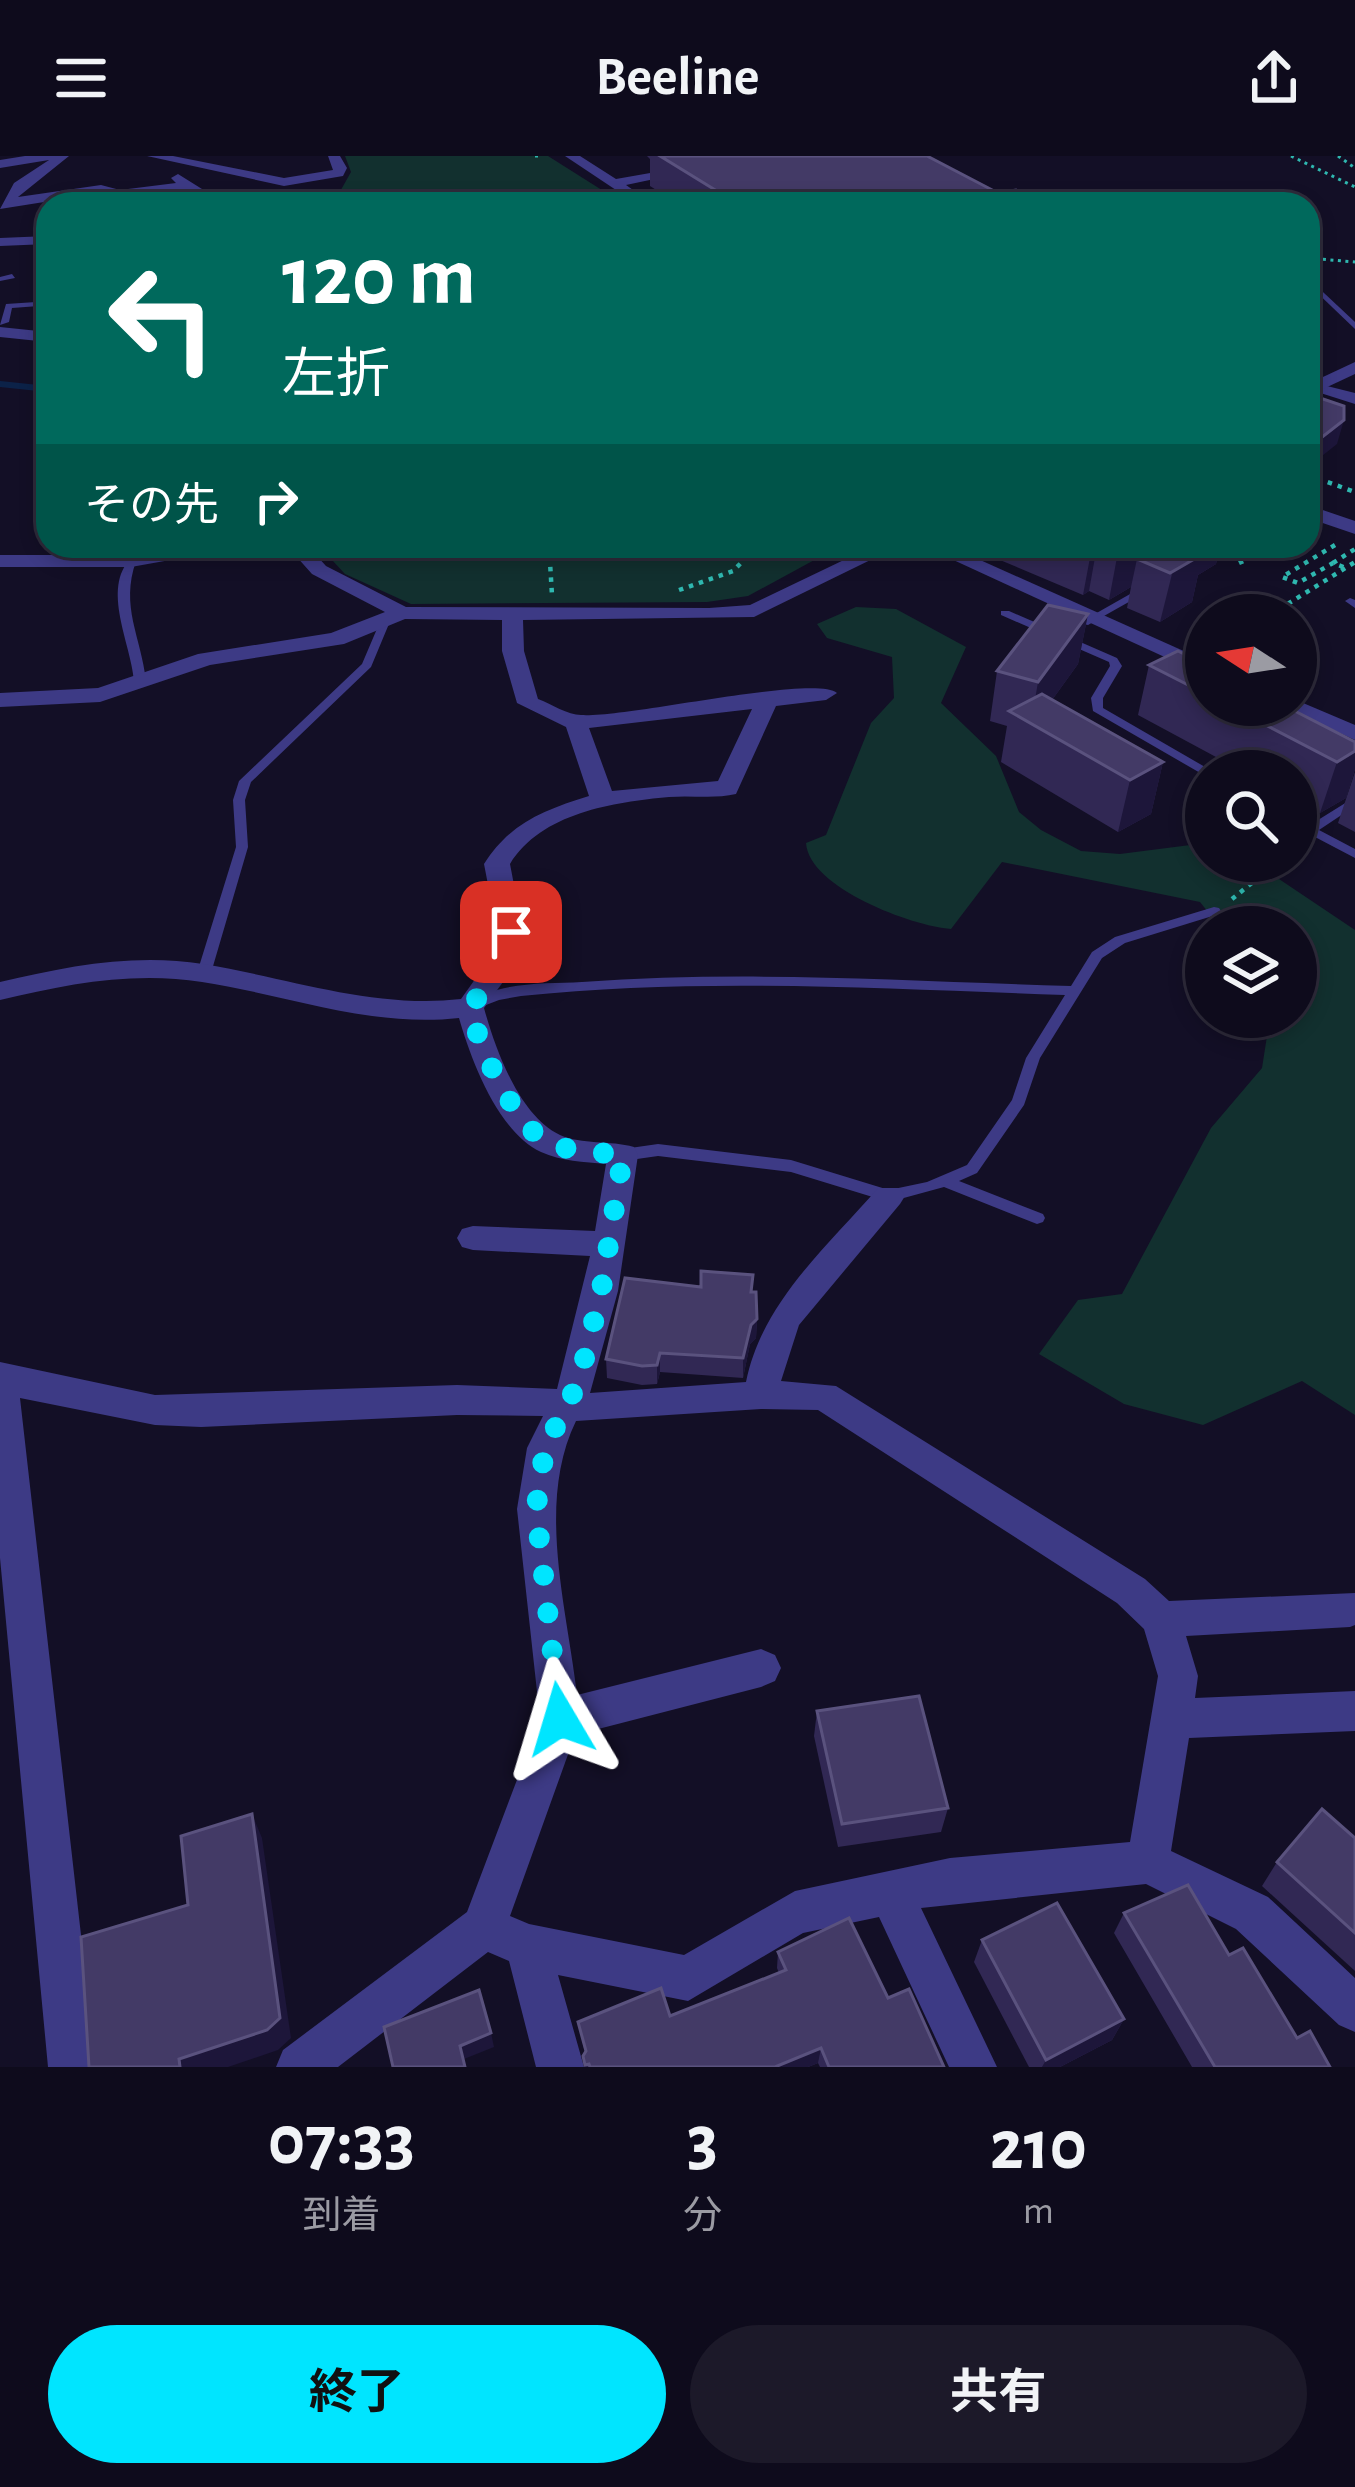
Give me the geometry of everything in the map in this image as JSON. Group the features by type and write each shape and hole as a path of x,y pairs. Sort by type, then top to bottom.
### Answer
{"street":[{"path":"0,164 49,156"},
{"path":"3,208 19,186 63,156"},
{"path":"153,156 284,182 342,177 334,156"},
{"path":"572,156 628,192"},
{"path":"614,183 698,169"},
{"path":"130,192 184,181 201,192"},
{"path":"3,208 36,202"},
{"path":"0,242 36,240"},
{"path":"0,328 36,335"},
{"path":"1320,383 1355,367"},
{"path":"1320,389 1355,399"},
{"path":"1320,515 1355,528"},
{"path":"0,561 148,558"},
{"path":"308,558 394,616"},
{"path":"0,700 100,695 206,659 336,639 394,616 754,611 864,558"},
{"path":"959,558 1185,660"},
{"path":"512,612 513,651 528,703 576,723 826,693"},
{"path":"300,2067 484,1927 560,1719 536,1509 545,1448 579,1381 623,1155 550,1144 533,1133 474,1030 470,1007 490,982 511,932 497,881 501,852 526,829 602,801 695,786 727,789 768,698"},
{"path":"1317,717 1355,733"},
{"path":"576,723 602,801"},
{"path":"0,991 148,968 204,973 333,999 400,1007 470,1007"},
{"path":"761,1395 769,1354 786,1317 889,1196"},
{"path":"473,1238 608,1244"},
{"path":"72,2067 0,1379 155,1409 201,1412 457,1400 585,1408 761,1395 824,1396 1131,1591 1161,1619 1178,1676 1148,1862"},
{"path":"1161,1619 1350,1610"},
{"path":"560,1719 761,1668"},
{"path":"1172,1719 1355,1711"},
{"path":"484,1927 528,1946 688,1978 795,1913 1035,1870 1148,1862 1252,1913 1355,2009"},
{"path":"891,1893 974,2067"},
{"path":"528,1946 560,2067"}],"lane":[{"path":"0,279 12,276"},
{"path":"1320,292 1355,328"},
{"path":"0,328 9,306 36,304"},
{"path":"131,561 126,572 125,619 140,681"},
{"path":"1060,637 1151,585 1127,572"},
{"path":"1005,613 1113,660 1117,666 1097,698 1096,709 1185,759"},
{"path":"204,973 242,847 239,800 245,781 368,665 394,616"},
{"path":"1317,825 1355,801"},
{"path":"1317,834 1355,854"},
{"path":"623,1155 658,1150 791,1166 889,1196 944,1181 972,1169 1019,1101 1033,1058 1097,955 1120,940 1185,920"},
{"path":"470,1007 487,998 520,992 637,981 1073,991"},
{"path":"944,1181 1037,1218"}],"path":[{"path":"1291,156 1355,188"},
{"path":"1338,156 1355,168"},
{"path":"1320,259 1355,262"},
{"path":"1320,480 1355,492"},
{"path":"1320,541 1336,545 1320,555"},
{"path":"1315,558 1282,578 1298,583 1355,549"},
{"path":"549,558 551,595 572,596"},
{"path":"676,591 733,572 750,558"},
{"path":"1239,563 1250,558"},
{"path":"1304,594 1355,562"},
{"path":"1333,563 1346,568"},
{"path":"1221,906 1257,882"}],"green space":[{"path":"345,156 548,156 605,192 340,192 351,172"},
{"path":"330,558 818,558 748,596 707,602 411,604 345,574"},
{"path":"856,607 896,609 966,647 941,703 996,756 1019,812 1041,830 1081,851 1120,854 1185,846 1185,882 1283,882 1355,930 1355,1415 1302,1381 1203,1425 1124,1404 1039,1354 1078,1300 1122,1294 1211,1128 1262,1068 1267,1038 1317,1038 1317,906 1203,906 1002,862 951,929 912,921 865,902 824,875 806,843 826,835 871,723 894,698 892,657 827,638 817,624"}],"building":[{"path":"660,156 927,156 996,192 718,192"},
{"path":"1320,401 1344,406 1344,420 1320,439"},
{"path":"1138,558 1196,558 1170,573"},
{"path":"1048,605 1088,614 1038,682 997,671"},
{"path":"1178,651 1185,654 1185,683 1149,665"},
{"path":"1042,694 1163,762 1130,780 1009,711"},
{"path":"1317,722 1355,742 1355,751 1337,762 1268,726"},
{"path":"701,1271 753,1275 757,1319 751,1325 743,1358 660,1353 657,1365 642,1366 606,1359 625,1278 701,1287"},
{"path":"919,1696 948,1808 842,1824 817,1711"},
{"path":"1322,1809 1355,1838 1355,1933 1277,1862"},
{"path":"252,1814 280,2018 267,2030 179,2059 180,2067 89,2067 81,1937 188,1905 181,1836"},
{"path":"1188,1885 1229,1955 1243,1948 1297,2038 1310,2031 1330,2067 1215,2067 1124,1913"},
{"path":"1057,1903 1124,2019 1046,2060 982,1940"},
{"path":"849,1918 888,1998 909,1989 944,2067 829,2067 821,2048 775,2067 585,2065 578,2022 661,1988 670,2016 786,1970 778,1952"},
{"path":"479,1990 491,2033 460,2046 465,2067 393,2067 384,2027"}],"waterway":[{"path":"0,384 36,388"}],"route":[{"path":"511,932 490,982 470,1007 474,1030 494,1071 533,1133 550,1144 623,1155 601,1292 579,1381 545,1448 538,1478 536,1509 560,1719"}]}
